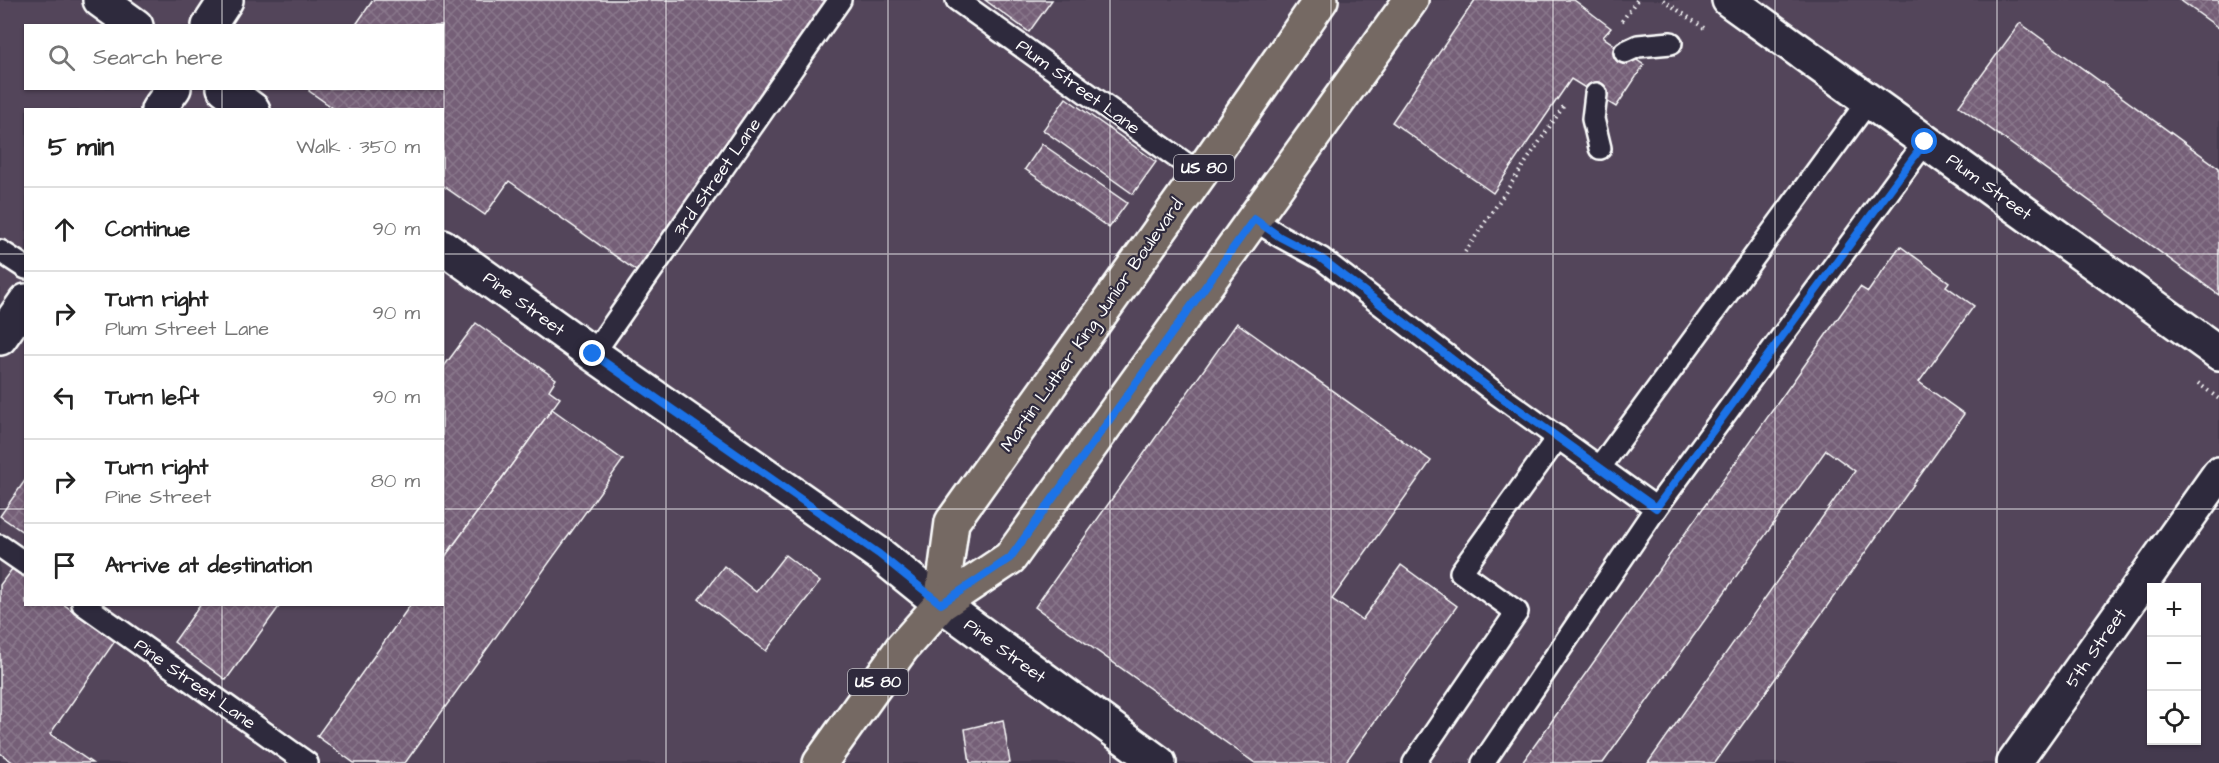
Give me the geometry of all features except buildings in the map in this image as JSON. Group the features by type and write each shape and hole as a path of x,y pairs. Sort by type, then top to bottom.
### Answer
{"main road":[{"name":"Martin Luther King Junior Boulevard","path":"941,604 952,522 1321,0"},
{"name":"US 80","path":"820,763 902,648 941,604 1010,558 1411,0"}],"street":[{"path":"100,0 133,24"},
{"path":"209,24 226,0"},
{"name":"Plum Street","path":"1729,0 2219,353"},
{"path":"159,108 173,90"},
{"path":"227,90 250,108"},
{"name":"Pine Street","path":"444,247 879,554 941,604 1159,763"},
{"path":"0,338 24,304"},
{"name":"5th Street","path":"2014,763 2219,474"}],"lane":[{"name":"3rd Street Lane","path":"593,354 840,0"},
{"name":"Plum Street Lane","path":"957,0 1200,174"},
{"path":"1625,52 1638,46 1671,43"},
{"path":"1596,94 1593,119 1600,148"},
{"path":"1600,467 1869,100"},
{"path":"1483,763 1656,508 1925,142"},
{"path":"1254,219 1280,237 1322,259 1493,391 1656,508"},
{"path":"0,251 24,267"},
{"path":"1414,763 1517,612 1461,572 1558,437"},
{"path":"0,546 24,563"},
{"name":"Pine Street Lane","path":"86,606 308,763"}],"path":[{"path":"1465,252 1566,104"}],"shaded area":[{"path":"0,0 2219,0 2219,475 2014,763 0,763"}],"route":[{"path":"593,354 879,554 941,604 1010,558 1254,219 1280,237 1322,259 1493,391 1656,508 1925,142"}]}
